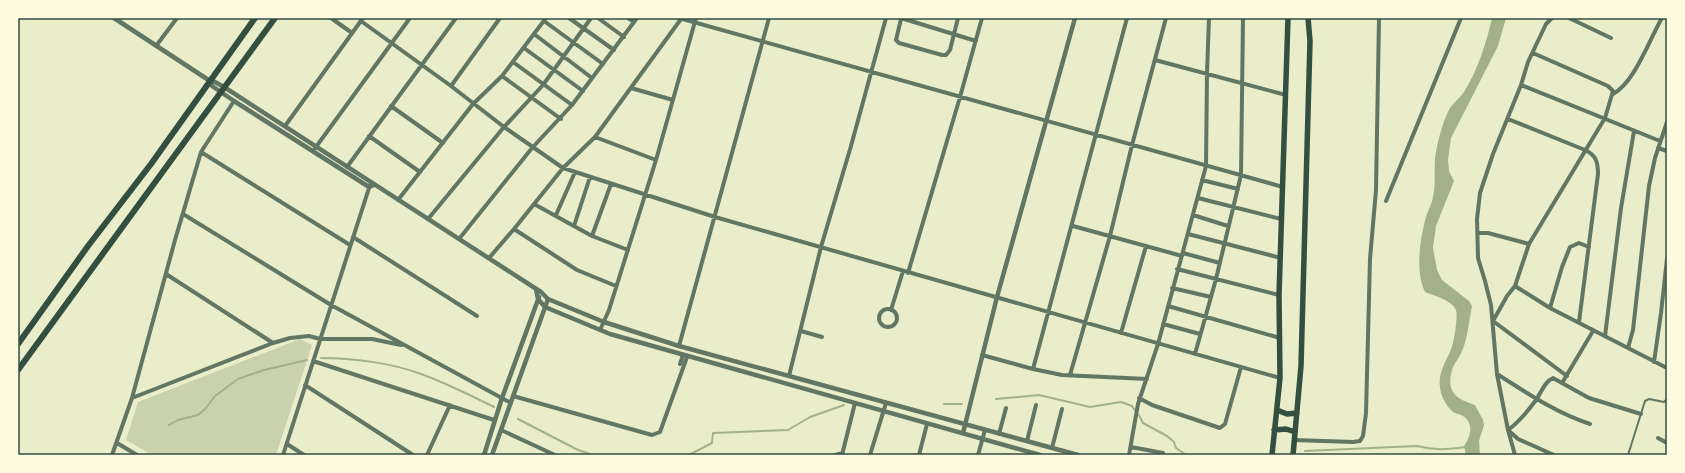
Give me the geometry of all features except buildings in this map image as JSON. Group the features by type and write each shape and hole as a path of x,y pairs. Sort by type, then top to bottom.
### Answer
{"main road":[{"path":"18,344 81,255 151,164 256,18"},
{"path":"19,367 275,18"},
{"path":"1272,455 1280,378 1279,295 1288,18"},
{"path":"1293,455 1301,366 1310,41 1308,18"},
{"path":"1277,410 1287,414 1296,413"},
{"path":"1274,430 1286,429 1295,432"}],"street":[{"path":"114,18 210,81 212,86 222,89 285,126 347,166 371,185"},
{"path":"156,46 177,18"},
{"path":"331,18 352,33"},
{"path":"312,151 410,18"},
{"path":"347,166 456,18"},
{"path":"451,86 500,18"},
{"path":"569,18 614,50"},
{"path":"428,219 504,127 543,85 591,18"},
{"path":"598,18 624,37"},
{"path":"628,18 634,22"},
{"path":"459,239 532,148 561,119 637,18"},
{"path":"489,258 563,168 595,137 680,18 1283,187"},
{"path":"600,330 628,250 656,160 696,18"},
{"path":"678,346 769,18"},
{"path":"789,376 821,247 851,146 886,18"},
{"path":"958,18 955,35 950,50 946,55 942,56 899,43 896,40 901,18 955,35 976,41"},
{"path":"891,310 906,272 960,97 982,18"},
{"path":"963,433 996,298 1075,18"},
{"path":"1033,370 1073,226 1127,18"},
{"path":"1070,375 1084,322 1110,236 1132,145 1166,18"},
{"path":"1129,455 1139,398 1147,380 1158,344 1206,166 1209,18"},
{"path":"1196,354 1241,175 1243,18"},
{"path":"1294,440 1358,442 1362,439 1366,423 1370,259 1376,190 1379,18"},
{"path":"1386,201 1461,18"},
{"path":"1515,455 1508,430 1497,374 1493,321 1485,280 1478,258 1477,233 1480,193 1483,181 1521,85 1528,62 1546,24 1552,18"},
{"path":"1569,18 1611,38"},
{"path":"1613,94 1629,80 1662,18"},
{"path":"285,126 362,19 420,65 451,86 532,148 563,168 715,217 1280,378"},
{"path":"398,200 474,104 502,76 545,20 603,64"},
{"path":"534,34 592,78"},
{"path":"524,48 583,91"},
{"path":"1493,321 1507,296 1515,286 1528,244 1605,118 1613,94 1612,88 1533,53"},
{"path":"1155,60 1286,95"},
{"path":"513,62 572,105"},
{"path":"502,76 533,97 561,119"},
{"path":"1521,85 1660,141"},
{"path":"631,88 673,100"},
{"path":"222,89 234,101 312,151 398,200 541,292 548,299 604,322 678,346 886,404 1078,455"},
{"path":"112,455 132,398 201,152 234,101"},
{"path":"391,106 443,142"},
{"path":"1508,119 1592,153 1598,161 1598,174 1579,322"},
{"path":"1628,348 1634,325 1649,186 1658,148 1667,122"},
{"path":"1605,336 1621,208 1634,130"},
{"path":"369,136 420,172"},
{"path":"595,137 656,160"},
{"path":"1658,148 1667,151"},
{"path":"201,152 350,245"},
{"path":"556,215 575,172"},
{"path":"574,226 590,177"},
{"path":"1202,180 1238,189"},
{"path":"592,236 611,184"},
{"path":"283,455 352,237 371,185"},
{"path":"1198,198 1281,219"},
{"path":"534,204 592,236 628,250"},
{"path":"183,214 331,306 511,403"},
{"path":"1193,215 1228,226"},
{"path":"1073,226 1146,246 1220,262"},
{"path":"514,229 577,270 616,286"},
{"path":"1477,233 1488,233 1528,244"},
{"path":"1188,234 1281,258"},
{"path":"352,237 477,316"},
{"path":"1550,308 1562,266 1570,246 1578,243 1589,247"},
{"path":"1121,333 1146,246"},
{"path":"1654,362 1667,259"},
{"path":"1177,269 1279,295"},
{"path":"166,274 273,343"},
{"path":"1515,286 1550,308 1667,368"},
{"path":"1172,288 1211,297"},
{"path":"536,289 538,299 545,307 600,330 685,356 963,433 1024,453 1040,455"},
{"path":"484,455 494,420 541,292"},
{"path":"492,455 548,299"},
{"path":"1168,306 1280,338"},
{"path":"885,310 891,310 896,314 896,323 888,327 882,326 878,318 880,313 885,310"},
{"path":"1493,321 1567,376"},
{"path":"1163,324 1200,334"},
{"path":"801,331 822,337"},
{"path":"1562,383 1593,331"},
{"path":"132,398 273,343 301,336 320,339 368,339 406,346"},
{"path":"513,396 652,435 657,434 660,432 685,356"},
{"path":"680,364 685,356"},
{"path":"982,356 1033,370 1070,375 1147,380"},
{"path":"313,361 494,420"},
{"path":"1139,398 1152,405 1220,428 1225,424 1241,367"},
{"path":"1508,430 1517,424 1549,380 1561,372"},
{"path":"1497,374 1536,399 1578,420 1590,424"},
{"path":"1553,378 1589,398 1641,414"},
{"path":"305,385 413,455"},
{"path":"835,455 842,454 855,404"},
{"path":"870,455 886,404"},
{"path":"427,455 450,405"},
{"path":"1027,441 1036,405"},
{"path":"999,434 1006,408"},
{"path":"1052,448 1062,409"},
{"path":"919,455 927,424"},
{"path":"501,430 555,455"},
{"path":"978,455 986,430"},
{"path":"1508,430 1518,439 1554,455"},
{"path":"1658,438 1667,443"},
{"path":"117,443 137,455"},
{"path":"287,444 304,455"},
{"path":"1131,448 1162,453"}],"lane":[{"path":"1628,455 1647,400 1664,402 1666,400"}],"shaded area":[{"path":"1492,18 1506,18 1498,46 1451,138 1448,160 1449,171 1454,181 1436,226 1433,248 1437,270 1442,280 1469,301 1472,306 1466,340 1453,367 1450,378 1450,384 1454,394 1475,405 1483,420 1484,425 1479,441 1480,455 1466,455 1464,446 1470,431 1469,423 1463,416 1453,412 1444,400 1440,390 1442,369 1453,343 1456,324 1456,310 1447,301 1425,292 1420,275 1420,245 1434,192 1436,155 1442,126 1450,108 1469,84 1484,46"},
{"path":"300,339 312,345 276,455 152,455 126,440 138,402"}],"waterway":[{"path":"321,358 372,362 410,370 449,385 494,407"},
{"path":"169,425 178,420 198,415 205,409 215,396 238,379 264,370 307,360"},
{"path":"996,399 1039,395 1090,407 1121,402 1132,406 1143,423 1167,436 1174,442 1176,448 1186,455"},
{"path":"944,404 962,404"},
{"path":"689,455 712,443 713,433 788,430 810,417 844,405"},
{"path":"518,419 578,450 593,455"},
{"path":"1305,451 1417,446 1436,449 1467,447"}]}
